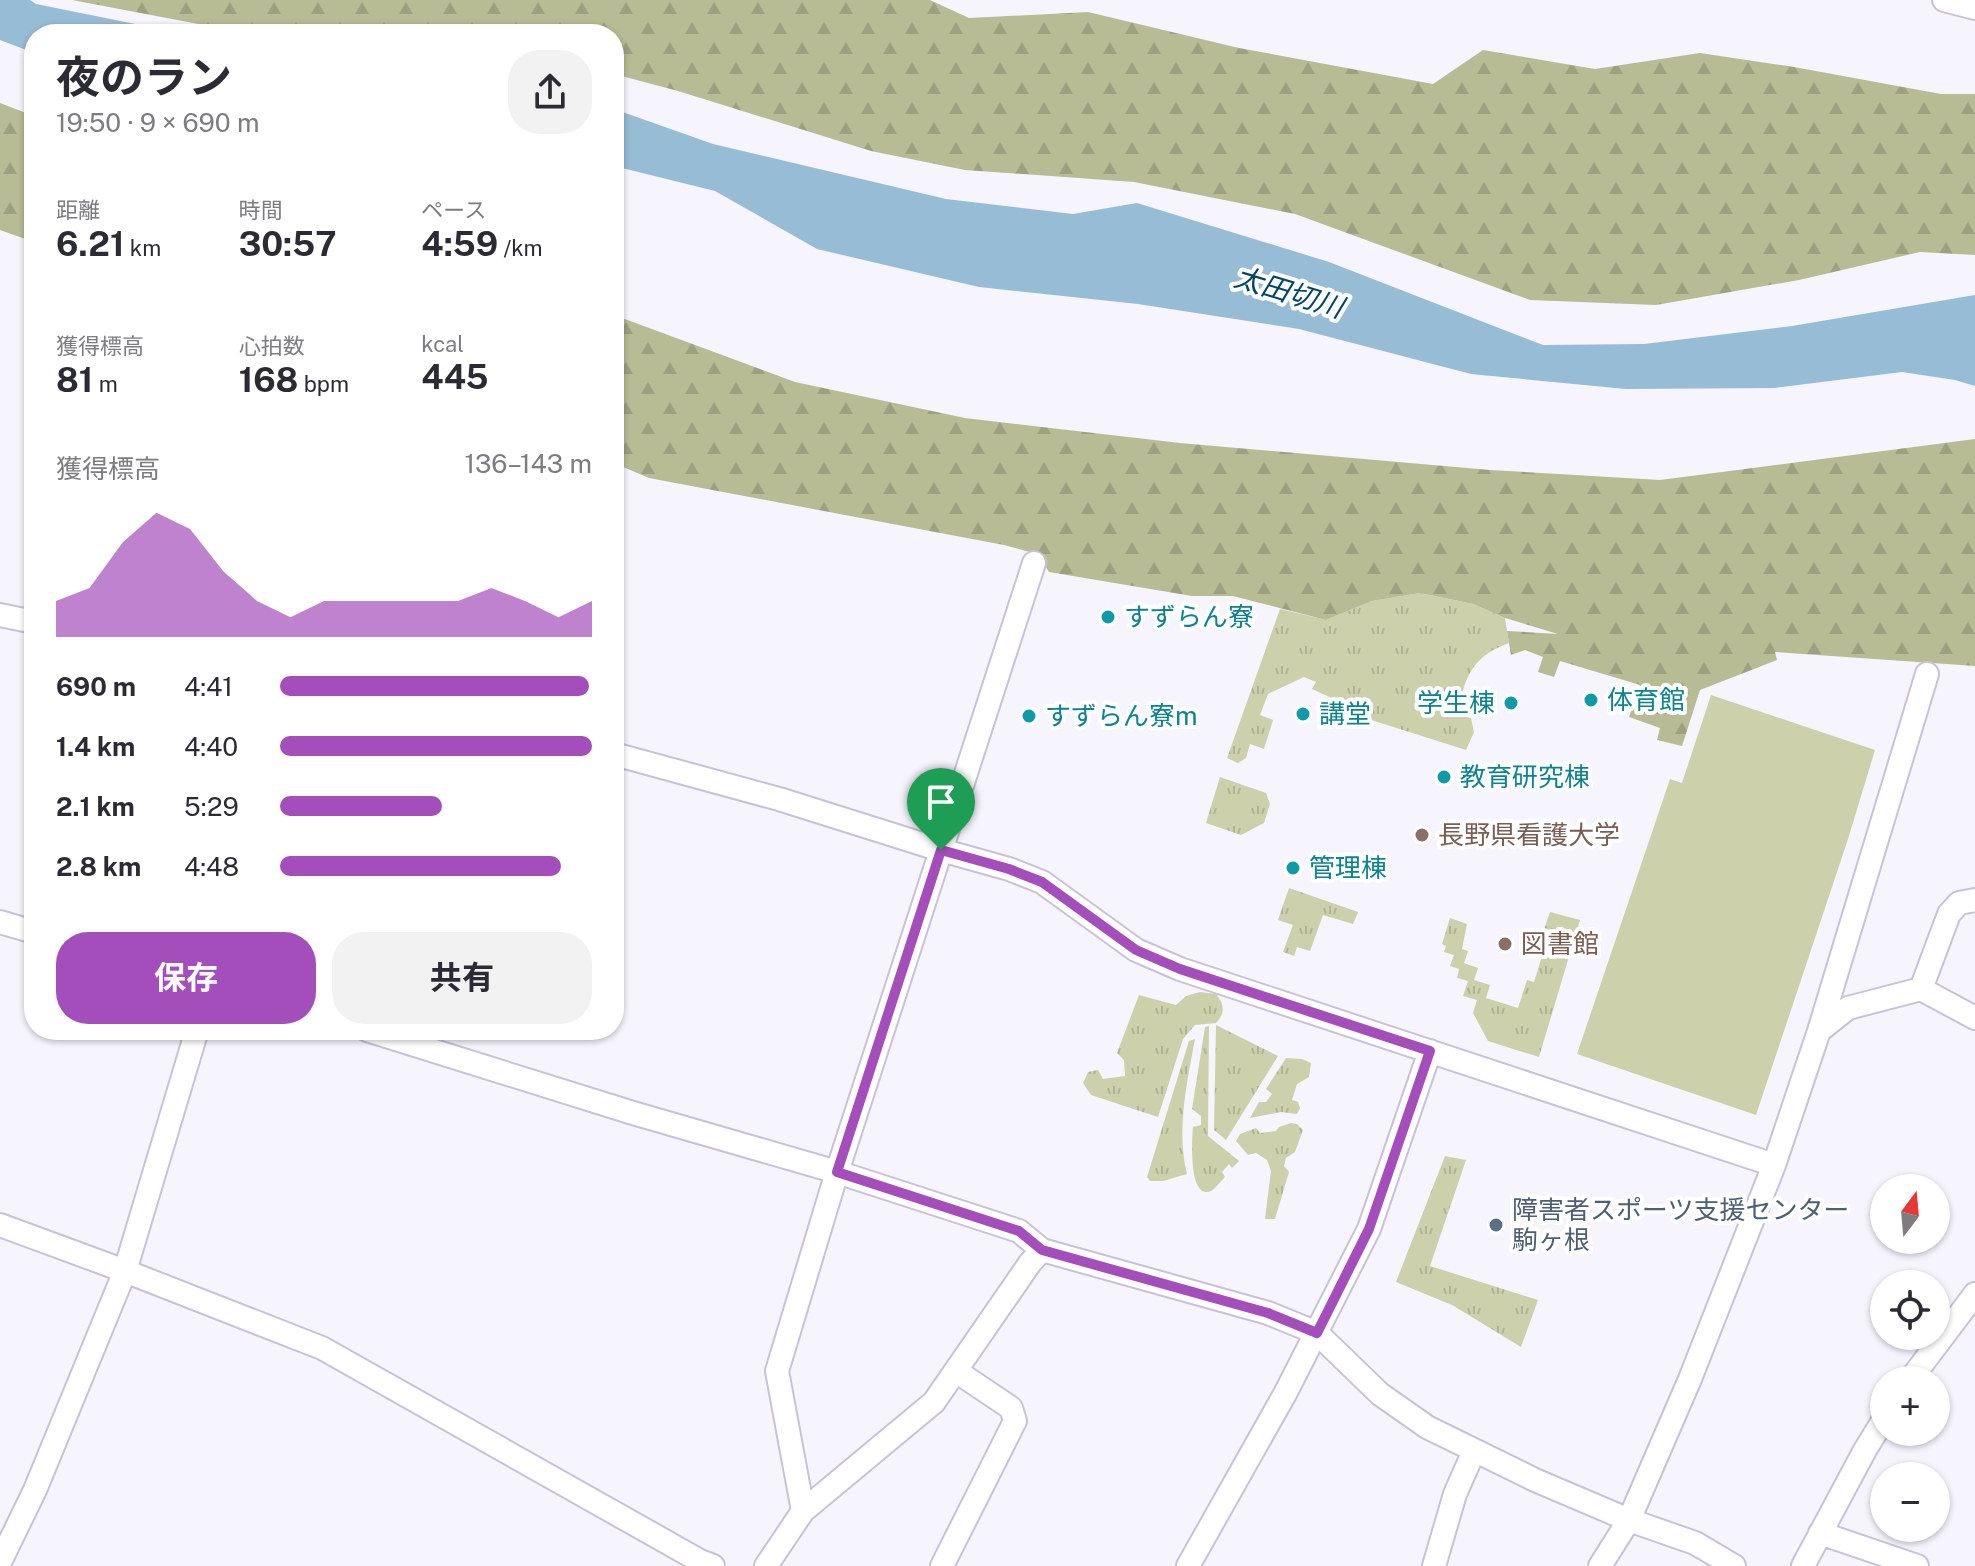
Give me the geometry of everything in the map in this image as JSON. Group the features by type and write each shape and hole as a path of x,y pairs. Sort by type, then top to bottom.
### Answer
{"street":[{"path":"1944,0 1975,8"},
{"path":"803,1511 777,1371 837,1172 1034,563"},
{"path":"0,615 24,620"},
{"path":"1600,1566 1629,1520 1690,1379 1774,1165 1819,1031 1927,674"},
{"path":"624,757 779,799 1009,869 1042,882 1136,950 1180,969 1774,1165"},
{"path":"1921,989 1949,914 1959,903 1975,900"},
{"path":"0,922 24,929"},
{"path":"1819,1031 1848,1008 1921,989 1975,1018"},
{"path":"0,1562 35,1490 125,1271 194,1040"},
{"path":"422,1040 633,1113 837,1172 1019,1231 1042,1250 1268,1313 1317,1333 1380,1394 1427,1427 1629,1520 1695,1543 1734,1566"},
{"path":"1188,1566 1317,1333 1369,1229 1430,1051"},
{"path":"0,1225 322,1348 713,1566"},
{"path":"773,1564 803,1511 934,1402 1042,1250"},
{"path":"1921,1366 1975,1294"},
{"path":"942,1566 1015,1421 1011,1408 956,1371"},
{"path":"1803,1566 1870,1444"},
{"path":"1434,1566 1455,1494 1474,1451"},
{"path":"1820,1533 1917,1566"}],"green space":[{"path":"72,0 930,0 969,18 1088,12 1239,48 1433,84 1483,50 1595,69 1700,53 1941,94 1975,94 1975,255 1920,252 1799,280 1656,305 1530,300 1295,214 1134,182 965,170 871,151 624,77 624,24 198,24"},
{"path":"0,103 24,112 24,238 0,230"},
{"path":"624,319 795,382 965,418 1180,443 1490,470 1660,480 1975,439 1975,666 1775,652 1777,660 1700,690 1682,746 1657,740 1660,728 1629,717 1640,685 1560,661 1554,677 1538,672 1543,657 1525,650 1511,655 1507,631 1558,634 1505,618 1473,604 1420,593 1372,601 1326,620 1233,596 1192,596 1049,572 1037,554 1004,545 649,478 624,467"},
{"path":"1420,593 1473,604 1505,618 1509,643 1478,662 1463,690 1457,715 1471,718 1474,732 1466,750 1346,712 1349,706 1312,689 1316,682 1304,677 1268,694 1260,715 1273,720 1264,749 1250,744 1246,758 1238,763 1227,758 1280,609 1326,620 1372,601"},
{"path":"1711,695 1875,750 1756,1115 1577,1054 1670,779 1682,783"},
{"path":"1220,777 1266,793 1270,804 1264,823 1241,835 1206,823"},
{"path":"1289,888 1358,912 1353,924 1323,915 1310,951 1297,947 1294,956 1283,952 1293,925 1278,920"},
{"path":"1550,912 1580,920 1539,1057 1488,1041 1473,1013 1477,1000 1463,996 1468,981 1457,978 1459,969 1450,966 1454,955 1444,952 1446,946 1442,944 1450,918 1467,924 1462,949 1468,951 1464,963 1478,968 1474,980 1490,985 1486,998 1518,1008 1527,980 1534,982 1548,937 1542,935"},
{"path":"1200,992 1216,994 1223,1012 1216,1023 1195,1025 1183,1039 1158,1117 1091,1095 1083,1083 1088,1072 1098,1070 1103,1079 1125,1076 1124,1060 1117,1053 1139,995 1176,1005 1186,996"},
{"path":"1216,1025 1278,1056 1226,1140 1214,1130"},
{"path":"1209,1026 1208,1136 1239,1161 1232,1168 1229,1164 1222,1172 1225,1177 1214,1189 1204,1192 1195,1178 1192,1155 1193,1127 1201,1125 1201,1116 1192,1109 1205,1027"},
{"path":"1195,1039 1183,1124 1187,1174 1163,1181 1150,1181 1147,1177 1189,1041"},
{"path":"1286,1058 1311,1063 1309,1077 1297,1084 1292,1100 1298,1102 1300,1108 1297,1114 1281,1112 1250,1118 1259,1102 1266,1102 1272,1094 1266,1089"},
{"path":"1291,1123 1303,1130 1295,1152 1286,1158 1284,1166 1289,1172 1275,1219 1265,1219 1271,1171 1267,1160 1256,1153 1248,1155 1236,1141 1240,1134 1256,1128 1260,1133 1276,1131"},
{"path":"1445,1156 1466,1160 1430,1266 1538,1300 1521,1347 1452,1305 1396,1282"}],"water":[{"path":"0,0 30,0 36,4 135,24 24,24 24,49 0,40"},
{"name":"太田切川","path":"624,113 713,144 946,199 1073,214 1137,203 1329,262 1543,345 1644,344 1792,326 1975,295 1975,386 1902,372 1775,388 1626,389 1471,374 1299,329 1138,304 979,287 817,249 715,191 624,168"}],"place":[{"name":"すずらん寮","path":"1108,617"},
{"name":"体育館","path":"1591,700"},
{"name":"学生棟","path":"1511,703"},
{"name":"講堂","path":"1303,714"},
{"name":"すずらん寮m","path":"1029,716"},
{"name":"教育研究棟","path":"1444,777"},
{"name":"長野県看護大学","path":"1422,835"},
{"name":"管理棟","path":"1293,868"},
{"name":"図書館","path":"1505,944"},
{"name":"障害者スポーツ支援センター 駒ヶ根","path":"1496,1225"}],"route":[{"path":"941,850 1009,869 1042,882 1084,909 1136,950 1180,969 1430,1051 1369,1229 1317,1333 1268,1313 1042,1250 1019,1231 837,1172 941,850"}]}
